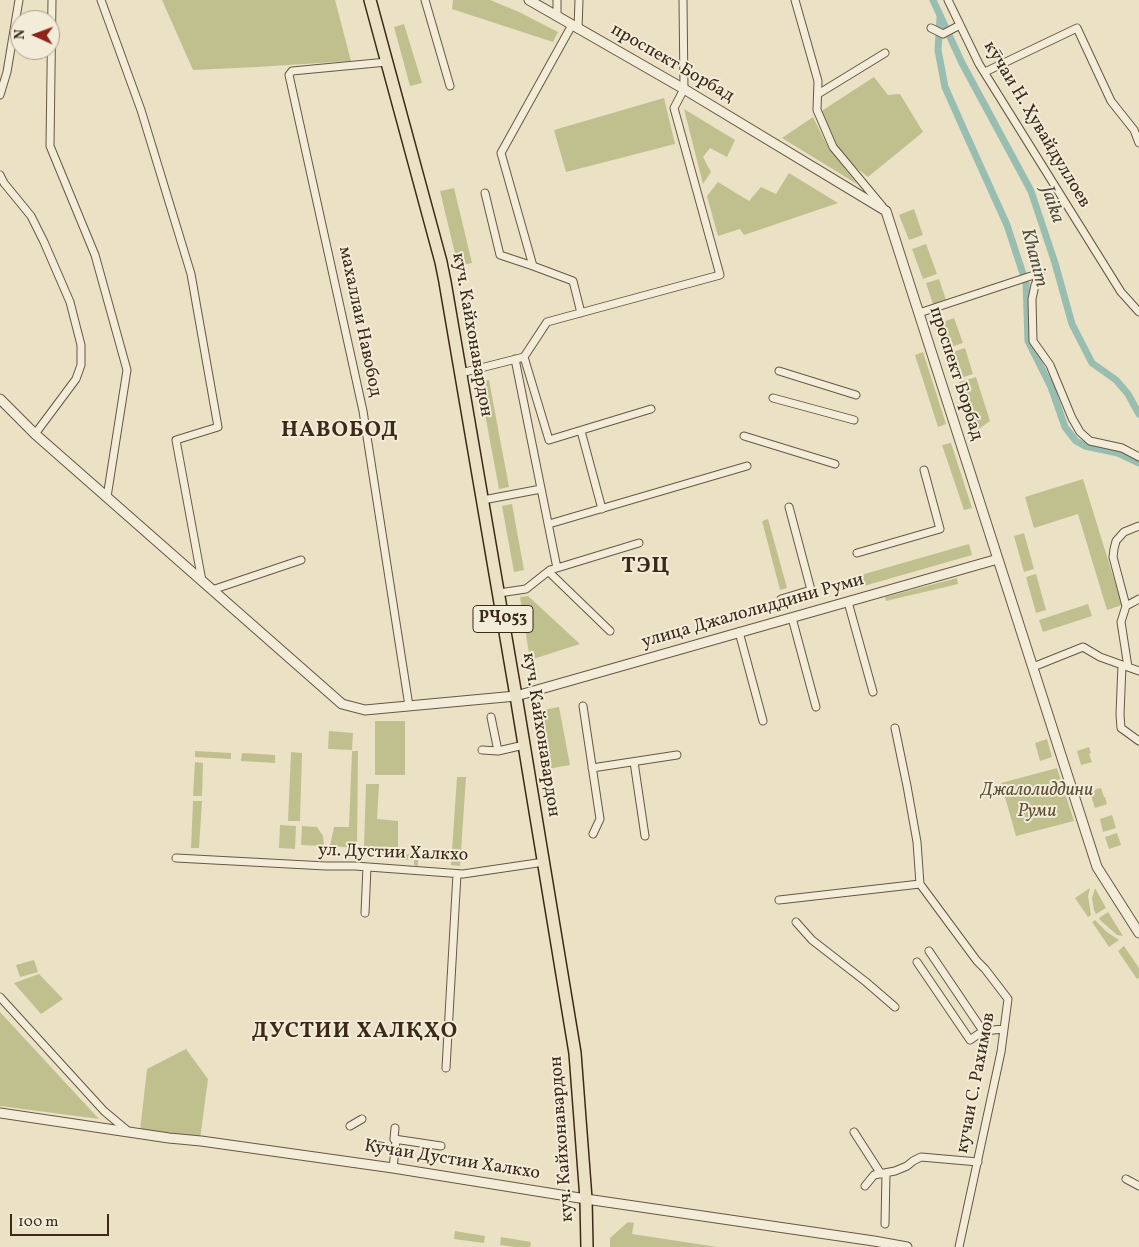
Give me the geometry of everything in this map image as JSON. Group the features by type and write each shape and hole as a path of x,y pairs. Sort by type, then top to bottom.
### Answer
{"main road":[{"name":"куч. Кайхонавардон","path":"370,0 441,262 483,500 575,1053 586,1198 586,1247"}],"street":[{"path":"0,95 8,72 19,0"},
{"path":"52,0 50,146 95,255 127,370 107,497"},
{"path":"101,0 141,110 193,283 218,427 176,440 202,581"},
{"path":"426,0 450,86"},
{"name":"проспект Борбад","path":"529,0 684,89 886,211 1097,867 1139,933"},
{"path":"556,0 557,17"},
{"path":"533,266 501,153 575,27 579,0"},
{"path":"461,373 524,357 547,322 720,275 674,108 684,89 684,0"},
{"path":"795,0 818,81 817,110 833,147 886,211"},
{"name":"кӯчаи Н. Ҳувайдуллоев","path":"948,0 985,72 1121,292 1139,312"},
{"path":"931,28 943,34 960,25"},
{"path":"985,72 1077,28 1111,101 1134,130 1139,143"},
{"path":"818,94 885,53"},
{"name":"махаллаи Навобод","path":"387,62 292,71 289,75 363,411 409,706"},
{"path":"0,176 31,216 44,242 70,302 81,345 81,365 76,379 35,434"},
{"path":"485,193 500,255 573,281 582,313"},
{"path":"919,313 1040,273 1032,299 1033,341 1050,365 1072,418 1080,432 1090,442 1122,448 1139,457"},
{"path":"524,357 549,440 651,409"},
{"path":"515,359 557,568"},
{"path":"779,371 856,394"},
{"path":"773,398 854,420"},
{"name":"улица Джалолиддини Руми","path":"0,399 35,434 342,704 366,710 516,696 998,559"},
{"path":"581,431 602,509"},
{"path":"744,436 835,464"},
{"path":"549,524 747,466"},
{"path":"857,553 940,529 924,470"},
{"path":"483,500 541,489"},
{"path":"781,599 811,590 789,507"},
{"path":"1139,526 1124,532 1116,541 1113,557 1126,606 1121,622 1125,666 1120,714 1121,728 1139,741"},
{"path":"499,593 526,589 548,572 557,568 639,543"},
{"path":"212,590 301,560"},
{"path":"548,572 610,631"},
{"path":"1126,606 1139,599"},
{"path":"848,602 873,692"},
{"path":"792,618 816,707"},
{"path":"740,632 763,721"},
{"path":"1033,667 1083,647 1100,657 1139,671"},
{"path":"583,706 600,820 593,834"},
{"path":"491,716 498,750"},
{"path":"779,900 920,884 917,842 895,728"},
{"path":"482,750 498,750 524,745"},
{"path":"592,768 677,755"},
{"path":"634,762 646,836"},
{"name":"ул. Дустии Халкхо","path":"176,858 367,867 457,874 544,862"},
{"path":"366,913 367,867"},
{"path":"446,1068 457,874"},
{"name":"кучаи С. Рахимов","path":"920,884 977,961 1008,999 1001,1052 959,1247"},
{"path":"796,922 812,940 896,1007"},
{"path":"929,951 983,1031"},
{"path":"917,962 970,1040 983,1031 1004,1029"},
{"path":"0,997 104,1111 129,1132"},
{"name":"Кӯчаи Дустии Халкхо","path":"0,1113 393,1168 907,1247"},
{"path":"350,1126 362,1119"},
{"path":"393,1168 396,1140 394,1139 395,1128"},
{"path":"854,1132 883,1173 885,1224"},
{"path":"396,1140 441,1146"},
{"path":"865,1186 874,1175 895,1171 921,1157 978,1162"},
{"path":"1126,1179 1139,1186"}],"green space":[{"path":"162,0 335,0 351,61 193,70"},
{"path":"453,0 490,0 558,32 553,42 452,9"},
{"path":"404,24 422,83 410,86 394,27"},
{"path":"874,77 888,95 900,94 923,132 868,177 855,167 837,146 830,136 820,112"},
{"path":"664,98 675,144 566,172 554,130"},
{"path":"684,109 735,140 727,157 710,148 703,157 711,172 703,184"},
{"path":"813,117 828,147 857,184 782,138"},
{"path":"789,173 838,203 744,235 740,229 718,236 707,196 718,182 749,201 761,187 776,194"},
{"path":"454,188 472,263 458,266 440,191"},
{"path":"914,209 923,235 909,240 899,215"},
{"path":"926,244 937,274 923,279 912,249"},
{"path":"939,279 946,300 933,304 926,283"},
{"path":"954,318 963,343 948,348 940,323"},
{"path":"965,348 973,374 958,379 950,353"},
{"path":"923,352 946,424 938,427 915,355"},
{"path":"976,377 990,421 975,432 959,382"},
{"path":"489,380 509,487 499,489 479,382"},
{"path":"951,443 972,508 964,510 942,445"},
{"path":"1083,479 1122,605 1107,610 1078,514 1034,528 1025,497"},
{"path":"512,504 524,570 514,572 502,506"},
{"path":"768,519 787,588 780,590 762,521"},
{"path":"1024,533 1034,569 1024,572 1014,536"},
{"path":"969,544 972,555 864,586 861,575"},
{"path":"1036,574 1046,610 1036,613 1026,577"},
{"path":"957,578 958,584 886,601 885,597"},
{"path":"528,596 580,644 530,660 520,597"},
{"path":"1088,604 1092,616 1043,632 1039,620"},
{"path":"559,707 570,765 548,769 537,711"},
{"path":"375,721 405,721 405,775 375,775"},
{"path":"329,731 353,733 352,750 328,749"},
{"path":"1047,739 1052,757 1040,761 1035,743"},
{"path":"1089,747 1092,762 1081,765 1077,751"},
{"path":"195,751 231,753 231,759 195,757"},
{"path":"352,751 358,751 357,848 330,846 334,827 349,827"},
{"path":"291,752 302,753 300,821 288,821"},
{"path":"242,753 275,755 275,763 241,761"},
{"path":"195,762 203,763 202,796 193,796"},
{"name":"Джалолиддини Руми","path":"1057,768 1074,821 1016,836 1001,783"},
{"path":"457,777 466,777 460,866 451,865"},
{"path":"366,784 379,784 377,819 398,821 398,849 364,848"},
{"path":"1101,788 1107,804 1095,808 1091,796 1096,789"},
{"path":"193,801 202,801 199,848 191,848"},
{"path":"1112,815 1116,828 1103,832 1100,819"},
{"path":"280,825 296,826 295,849 279,848"},
{"path":"302,826 317,827 323,836 324,846 301,845"},
{"path":"1117,833 1121,845 1109,849 1105,837"},
{"path":"379,852 417,856 418,866 414,865 414,860 378,858"},
{"path":"1090,888 1088,896 1091,915 1088,917 1075,898"},
{"path":"1095,888 1106,908 1096,914 1092,898"},
{"path":"1108,912 1123,936 1117,935 1100,920 1099,918"},
{"path":"1095,920 1107,932 1119,940 1109,947 1092,922"},
{"path":"1124,946 1139,968 1139,978 1137,979 1118,951"},
{"path":"34,960 38,972 20,977 16,965"},
{"path":"39,974 63,999 41,1014 14,983"},
{"path":"0,1012 99,1119 0,1106"},
{"path":"186,1049 208,1079 200,1139 140,1131 147,1069"},
{"path":"628,1222 634,1223 632,1234 717,1247 610,1247 610,1238"},
{"path":"455,1231 485,1236 484,1243 454,1239"},
{"path":"501,1237 531,1242 530,1247 500,1245"}],"waterway":[{"name":"Jaika","path":"933,0 962,63 1031,191 1055,263 1072,324 1092,363 1116,380 1128,394 1139,414"},
{"name":"Khanim","path":"940,18 938,50 945,87 1007,225 1026,283 1028,341 1051,387 1065,427 1076,441 1085,446 1118,453 1139,463"}],"district":[{"name":"НАВОБОД","path":"340,432"},
{"name":"ТЭЦ","path":"646,568"},
{"name":"ДУСТИИ ХАЛҚҲО","path":"355,1033"}]}
